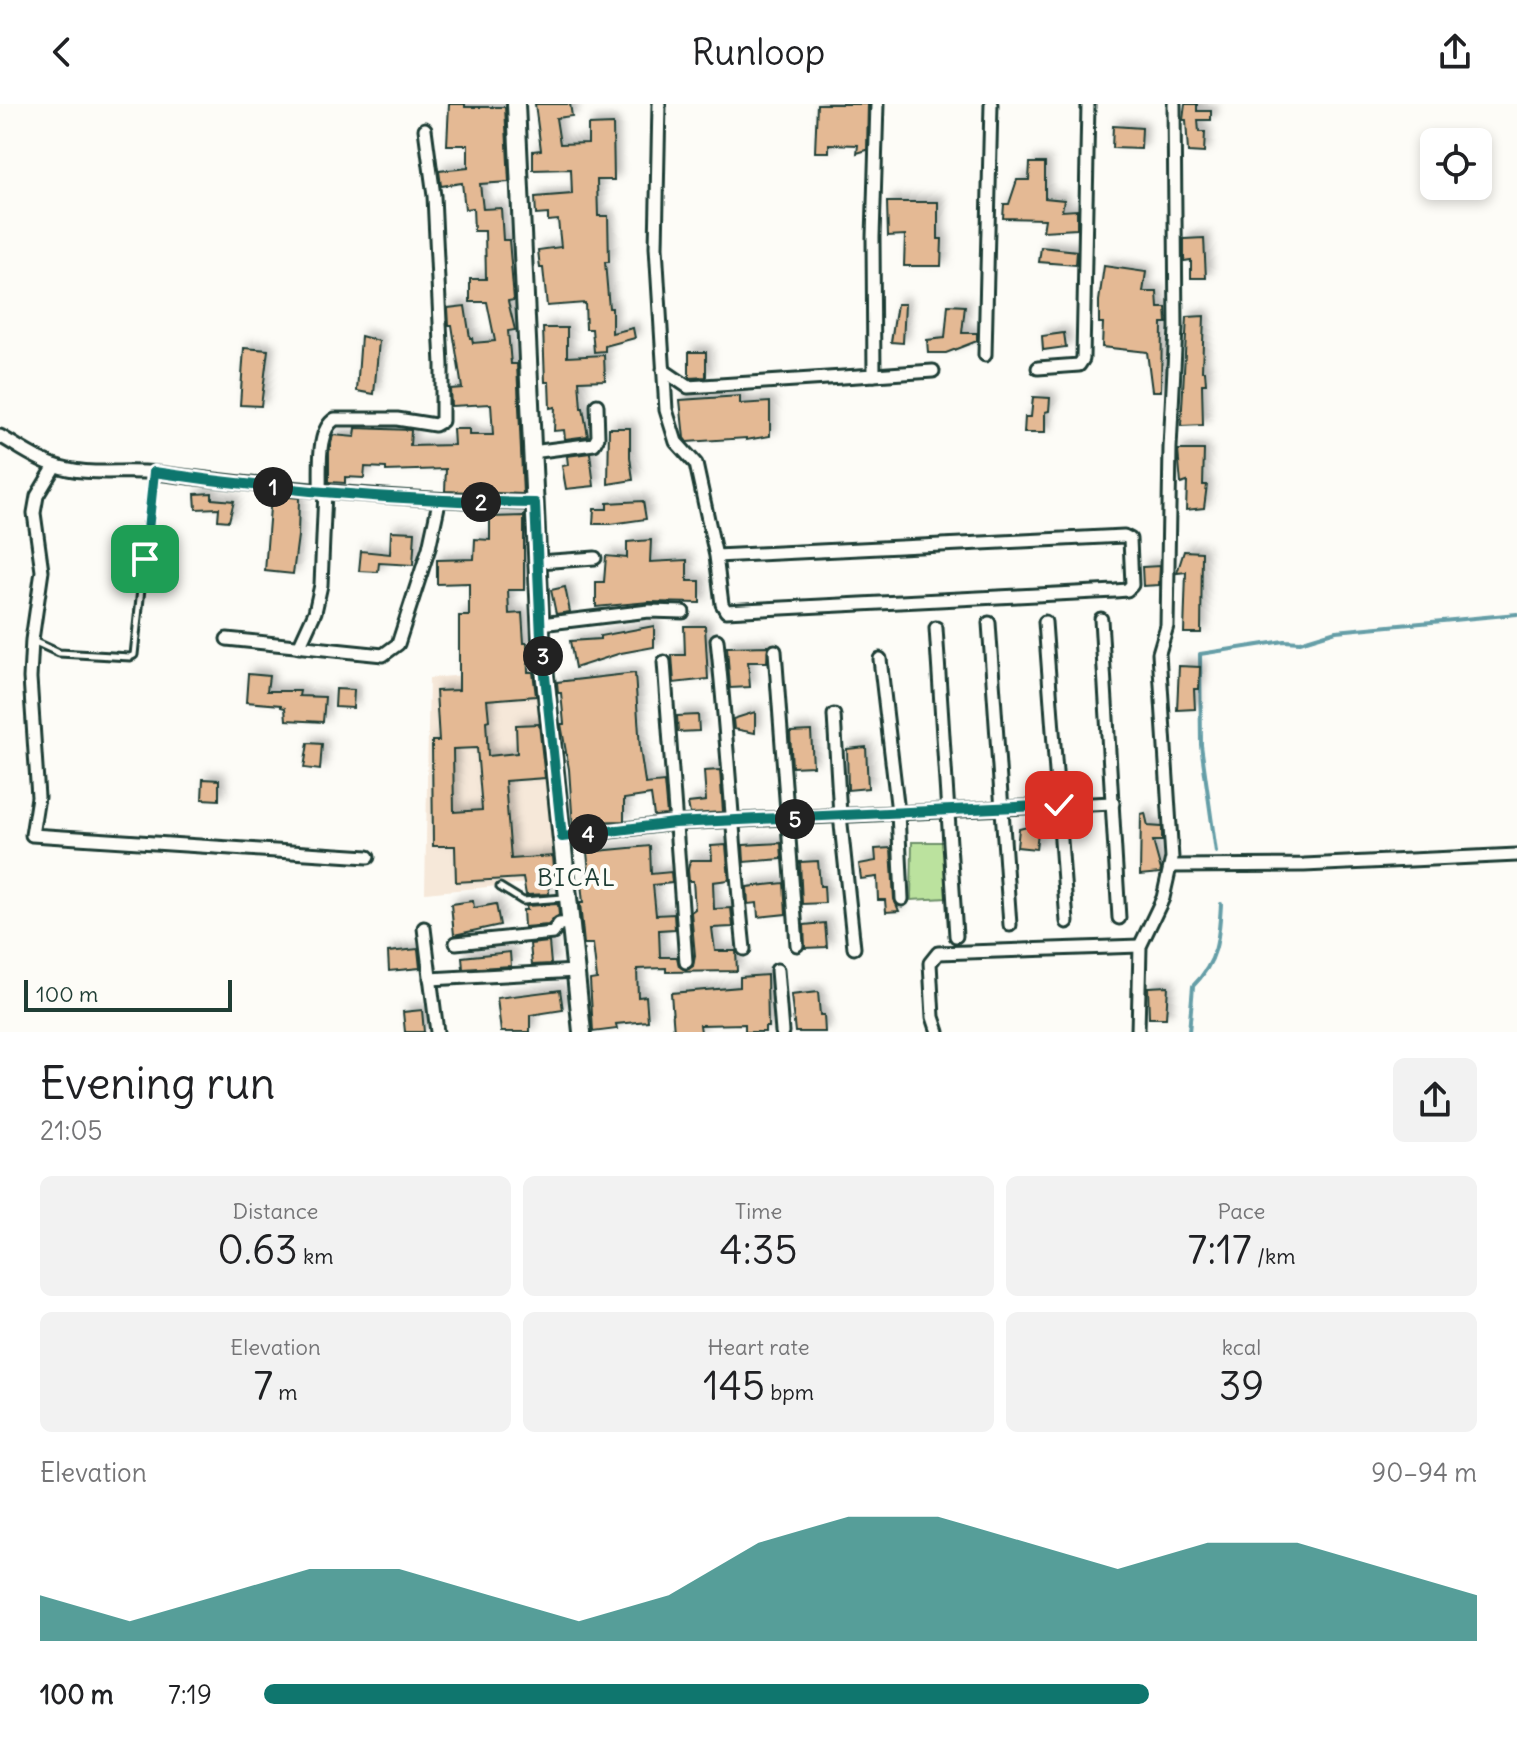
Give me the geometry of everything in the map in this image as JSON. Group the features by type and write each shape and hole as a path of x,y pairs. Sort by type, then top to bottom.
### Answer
{"street":[{"path":"516,104 541,624 582,1032"},
{"path":"659,104 656,247 666,410 676,442 696,464 716,556 722,604 726,611 1115,591 1127,590 1132,585 1132,546 1130,539 1124,536 716,556"},
{"path":"874,375 873,237 877,104"},
{"path":"985,355 991,104"},
{"path":"1038,368 1079,365 1083,359 1088,104"},
{"path":"1138,1032 1140,946 1163,898 1172,866 1172,816 1159,653 1167,626 1176,328 1174,104"},
{"path":"299,647 315,612 321,585 324,434 329,422 335,419 407,419 435,425 442,421 434,196 425,129"},
{"path":"663,370 688,387 933,371"},
{"path":"532,452 594,444 598,437 597,405"},
{"path":"0,436 55,466 79,470 154,472 235,484 439,502 535,503"},
{"path":"55,466 37,496 34,513 42,571 30,678 38,797 32,835 368,857"},
{"path":"227,639 383,655 394,650 429,548 439,502"},
{"path":"539,562 595,558"},
{"path":"541,624 649,611 683,612"},
{"path":"1101,619 1119,918"},
{"path":"1045,622 1067,922"},
{"path":"989,623 1010,925"},
{"path":"936,628 956,936"},
{"path":"717,640 744,949"},
{"path":"775,651 797,945"},
{"path":"880,659 898,812 902,899"},
{"path":"664,662 686,962"},
{"path":"834,715 840,815 854,948"},
{"path":"562,837 674,823 1113,803"},
{"path":"1172,866 1304,865 1517,855"},
{"path":"456,943 553,933 559,924 572,923"},
{"path":"424,928 437,1032"},
{"path":"938,1032 933,1017 930,963 938,953 1140,946"},
{"path":"777,970 782,1032"},
{"path":"430,979 576,971"}],"lane":[{"path":"32,640 59,653 134,655 154,472"},
{"path":"500,887 523,901 569,898"}],"shaded area":[{"path":"542,669 560,880 425,893 429,678"}],"green space":[{"path":"912,842 947,842 947,898 911,900"}],"building":[{"path":"449,104 505,107 509,182 480,184 483,209 501,208 503,240 509,240 514,300 508,301 515,330 508,331 511,364 517,364 523,494 445,491 446,469 386,471 386,468 365,467 364,478 345,477 345,483 329,482 329,452 333,435 355,437 356,428 411,430 410,446 454,445 453,429 469,429 469,435 493,435 491,404 451,406 450,389 462,388 448,308 465,306 473,343 495,341 487,302 470,302 470,279 486,279 485,231 474,231 473,208 465,209 462,183 441,186 439,171 468,168 468,145 447,145"},
{"path":"535,104 570,104 572,116 556,118 560,144 588,143 588,125 613,124 614,180 597,180 598,216 608,216 609,262 605,262 609,308 612,308 612,333 633,328 635,338 605,346 605,351 594,352 592,329 586,329 585,303 547,306 538,250 561,247 558,220 548,221 548,214 536,215 535,197 572,194 571,169 533,170 533,151 541,150"},
{"path":"817,104 868,104 867,150 857,153 858,145 829,144 829,152 815,152"},
{"path":"1185,104 1197,104 1197,111 1211,111 1211,120 1198,120 1199,132 1205,132 1204,153 1188,152 1186,120 1183,120"},
{"path":"1113,126 1142,128 1141,149 1112,148"},
{"path":"1030,163 1045,163 1045,198 1064,200 1062,211 1077,210 1077,229 1043,231 1045,219 1003,218 1004,204 1009,204 1017,180 1029,180"},
{"path":"887,202 938,202 941,266 904,266 905,235 888,236"},
{"path":"1204,238 1206,278 1191,278 1191,260 1184,261 1184,239"},
{"path":"1041,247 1077,251 1076,265 1039,262"},
{"path":"1104,266 1146,272 1143,292 1157,292 1158,308 1166,308 1167,323 1162,323 1161,391 1152,391 1147,352 1102,347 1103,323 1099,323 1099,301"},
{"path":"897,304 905,304 903,343 891,342"},
{"path":"948,305 965,306 962,333 977,333 977,341 946,353 928,353 927,340 945,338"},
{"path":"1204,316 1202,371 1205,371 1206,384 1202,384 1203,425 1181,426 1187,317"},
{"path":"543,328 567,328 567,357 604,355 605,380 579,381 588,436 565,439 564,430 554,431 555,407 550,408 549,382 545,382"},
{"path":"1064,333 1066,347 1043,350 1042,336"},
{"path":"361,336 379,341 374,394 357,391"},
{"path":"244,348 268,350 261,406 240,405"},
{"path":"689,352 706,352 706,377 689,378"},
{"path":"740,396 740,404 770,402 770,436 687,442 680,400"},
{"path":"1033,397 1050,398 1049,411 1045,412 1045,433 1024,433 1025,417 1031,417"},
{"path":"609,428 630,428 633,480 608,484"},
{"path":"1178,450 1204,450 1203,485 1207,485 1204,508 1186,510 1187,482 1181,484"},
{"path":"590,453 594,486 566,489 562,466 568,465 567,456"},
{"path":"212,493 212,499 234,501 229,521 218,520 219,508 196,509 195,494"},
{"path":"271,495 299,498 293,574 265,571"},
{"path":"643,501 646,519 593,524 594,509 607,509 607,503"},
{"path":"524,516 524,590 508,590 509,614 522,613 528,672 533,672 536,696 487,700 488,756 517,753 516,725 539,724 545,778 505,781 511,859 553,856 555,879 548,879 549,894 526,895 523,878 456,882 455,846 433,846 432,741 439,741 436,691 459,690 459,616 469,616 469,583 437,584 437,560 474,559 475,539 490,540 490,517","holes":["477,748 482,810 454,812 453,749"]},
{"path":"391,531 415,532 413,565 379,563 378,572 359,571 361,551 390,554"},
{"path":"651,540 650,562 687,560 687,581 700,581 700,603 649,602 596,607 596,582 604,582 606,556 627,558 627,542"},
{"path":"1184,551 1202,552 1201,633 1184,633 1186,572 1177,573"},
{"path":"1160,566 1159,585 1143,586 1142,567"},
{"path":"565,587 570,612 556,614 551,590"},
{"path":"654,626 654,647 621,653 575,668 570,641 600,639 600,636"},
{"path":"684,626 705,626 708,679 674,683 672,655 685,655"},
{"path":"768,646 767,662 748,662 750,687 730,688 727,647"},
{"path":"1179,666 1200,667 1199,689 1194,689 1195,709 1177,710"},
{"path":"635,673 645,784 664,782 667,815 654,816 651,795 624,799 624,821 585,822 585,826 573,827 569,769 561,724 564,724 561,693 558,693 557,682"},
{"path":"248,674 269,676 267,691 300,691 299,696 325,697 323,722 286,720 285,708 281,705 246,702"},
{"path":"336,689 354,690 353,708 335,707"},
{"path":"755,712 755,733 734,729 733,719"},
{"path":"698,715 699,731 678,732 677,716"},
{"path":"811,731 813,766 792,767 790,732"},
{"path":"308,743 322,744 320,770 304,768"},
{"path":"866,747 868,788 848,790 847,749"},
{"path":"720,770 723,812 690,814 688,803 706,801 704,771"},
{"path":"203,779 219,780 219,800 202,799"},
{"path":"1145,813 1148,826 1162,827 1162,841 1153,841 1161,870 1160,873 1140,875 1141,814"},
{"path":"1039,824 1036,849 1017,847 1019,829"},
{"path":"781,843 782,859 744,862 743,845"},
{"path":"726,845 729,880 713,882 714,909 731,908 733,927 712,928 715,951 736,951 737,971 666,972 666,968 637,969 638,997 646,996 648,1021 616,1024 617,1029 593,1032 590,980 597,979 593,944 584,944 580,903 583,903 581,883 590,883 587,852 650,846 651,874 671,872 672,883 653,885 656,915 674,914 675,929 659,930 660,957 677,957 679,966 686,970 693,966 695,956 691,912 695,909 693,881 689,881 688,870 690,860 712,860 711,846"},
{"path":"891,848 894,899 899,911 886,912 885,900 878,900 877,877 861,879 859,864 876,861 875,849"},
{"path":"818,861 825,903 802,904 800,862"},
{"path":"784,883 786,914 758,917 757,903 748,904 747,887"},
{"path":"473,901 474,908 496,904 500,925 454,935 451,904"},
{"path":"558,904 559,915 548,925 524,927 523,910 527,910 526,906"},
{"path":"825,923 827,947 805,948 804,925"},
{"path":"549,942 551,964 532,965 530,944"},
{"path":"418,949 420,968 389,971 388,952"},
{"path":"510,952 511,966 463,969 462,957"},
{"path":"767,975 768,1027 765,1027 765,1032 745,1032 745,1024 700,1025 701,1032 674,1032 671,993 740,987 740,977"},
{"path":"1168,986 1166,1018 1149,1018 1148,987"},
{"path":"560,990 563,1010 530,1015 530,1032 501,1032 497,998"},
{"path":"818,992 825,1032 795,1032 791,995"},
{"path":"422,1010 424,1032 405,1032 403,1012"}],"waterway":[{"path":"1216,852 1201,745 1200,654 1284,641 1300,642 1336,631 1517,614"},
{"path":"1189,1032 1193,986 1208,967 1216,948 1221,904"}],"district":[{"name":"BICAL","path":"577,877"}],"route":[{"path":"145,559 154,472 235,484 439,502 535,503 541,638 562,837 674,823 1059,805"}]}
